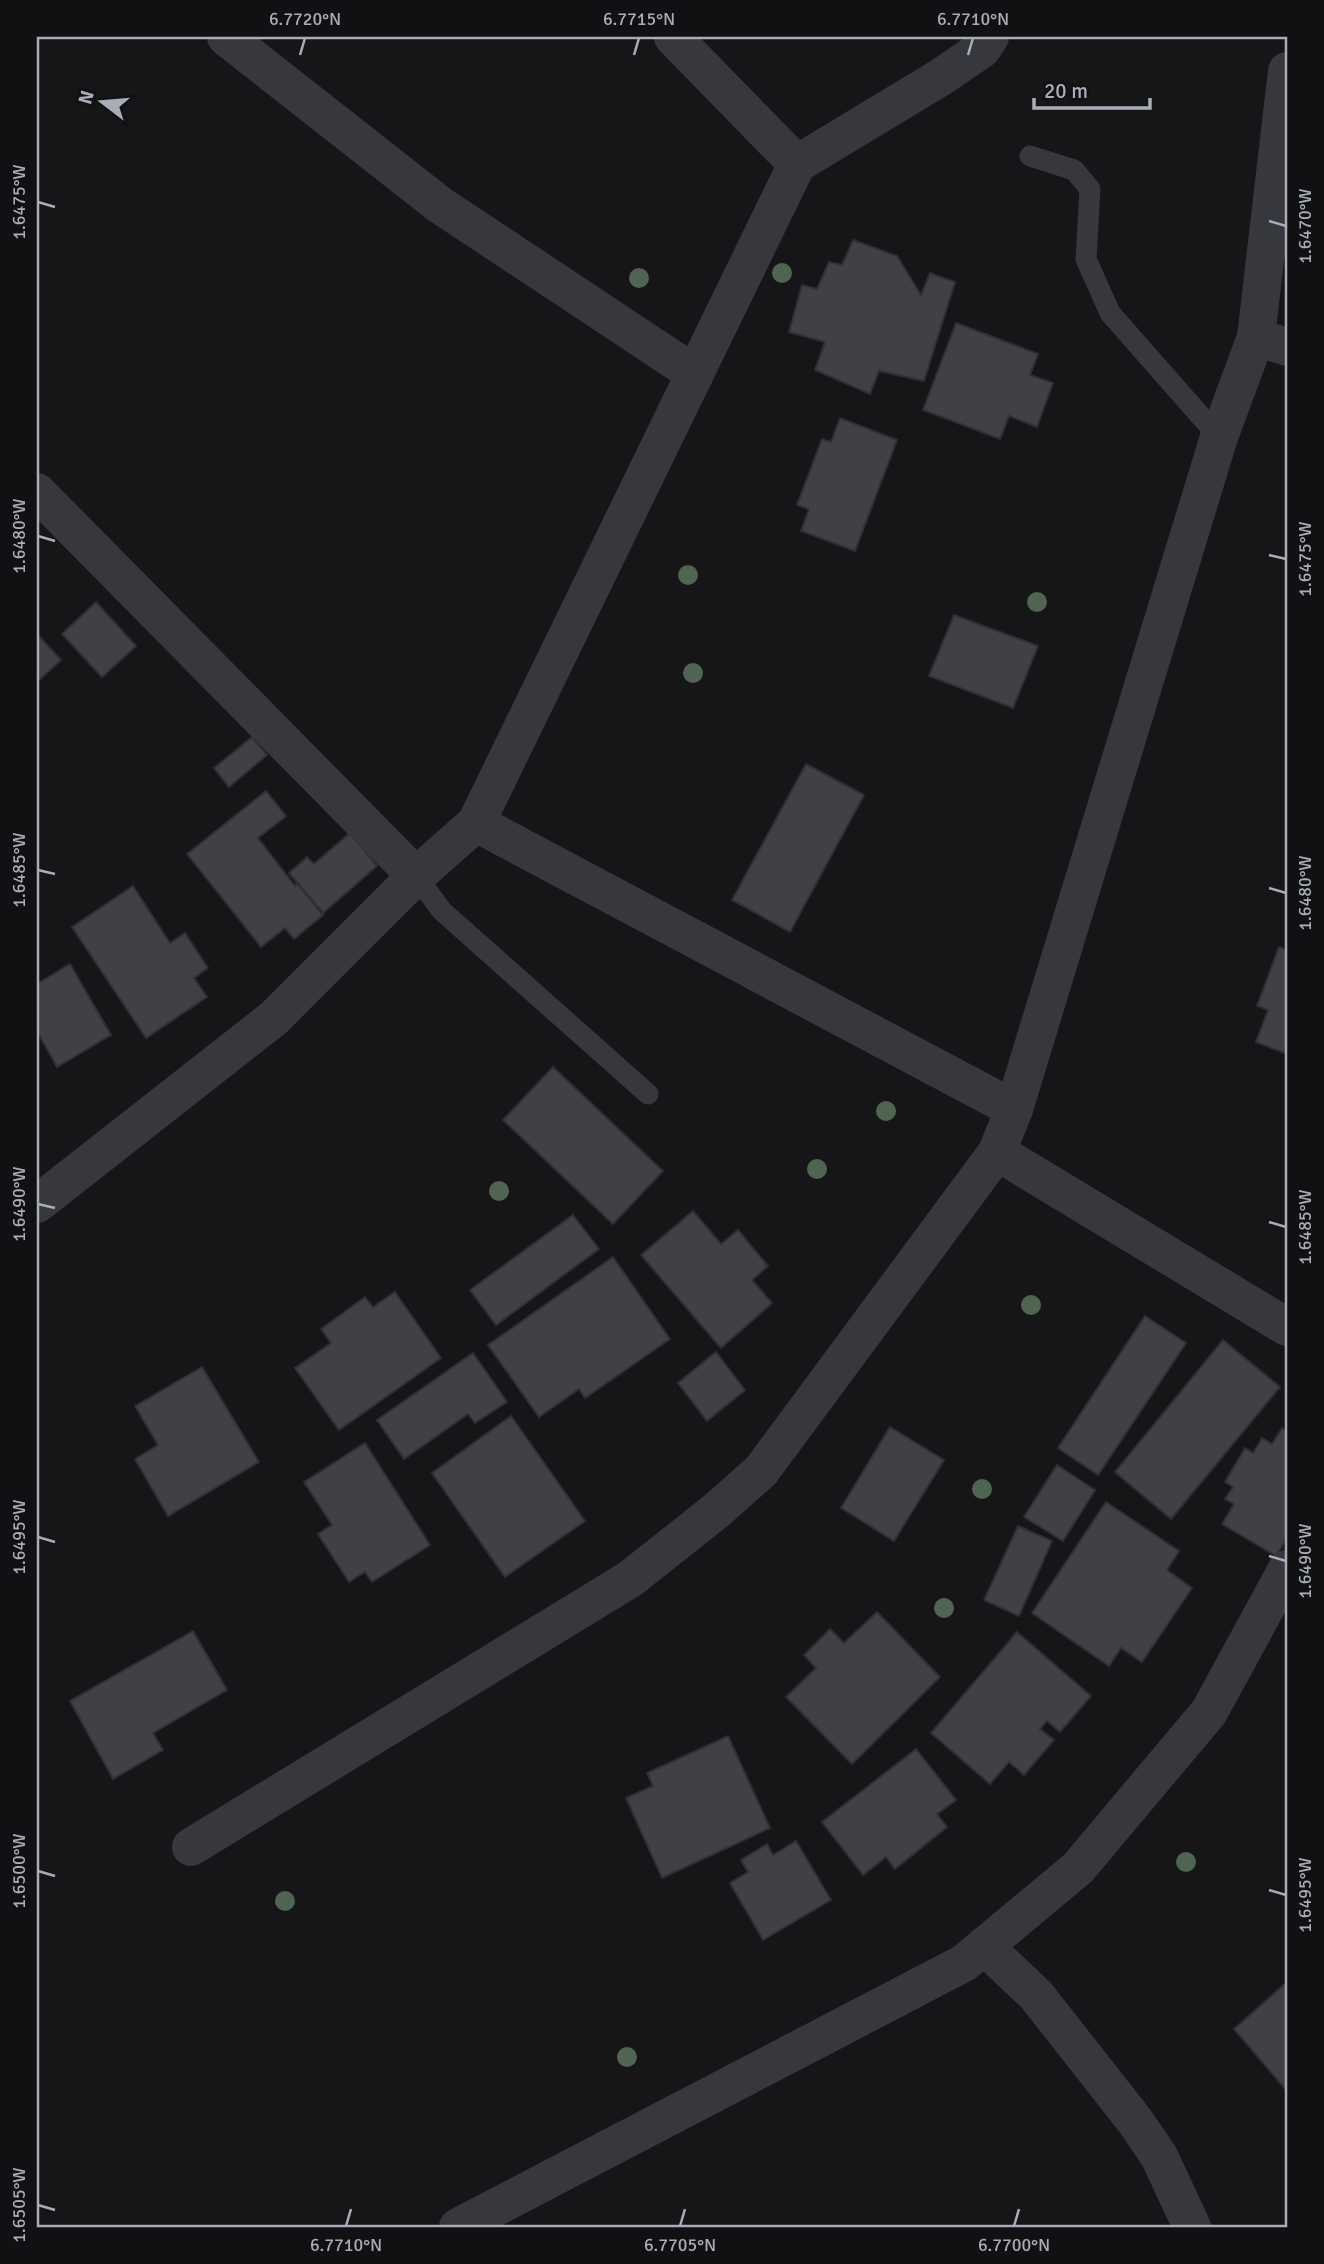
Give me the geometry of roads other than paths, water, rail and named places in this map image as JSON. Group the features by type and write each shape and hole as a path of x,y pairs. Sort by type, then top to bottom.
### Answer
{"street":[{"path":"226,37 440,205 695,374"},
{"path":"674,37 797,164"},
{"path":"37,1204 274,1018 416,876 476,823 797,164 941,77 982,49 990,37"},
{"path":"191,1847 630,1579 717,1510 761,1471 997,1152 1014,1109 1219,438 1272,342 1287,71"},
{"path":"37,492 416,876"},
{"path":"476,823 1014,1109"},
{"path":"997,1152 1287,1327"},
{"path":"458,2227 964,1963 1078,1868 1209,1712 1287,1569"},
{"path":"984,1946 1036,1995 1135,2121 1159,2156 1192,2227"}],"lane":[{"path":"1030,156 1074,170 1090,189 1086,259 1110,313 1219,438"},
{"path":"416,876 442,911 648,1094"}]}
